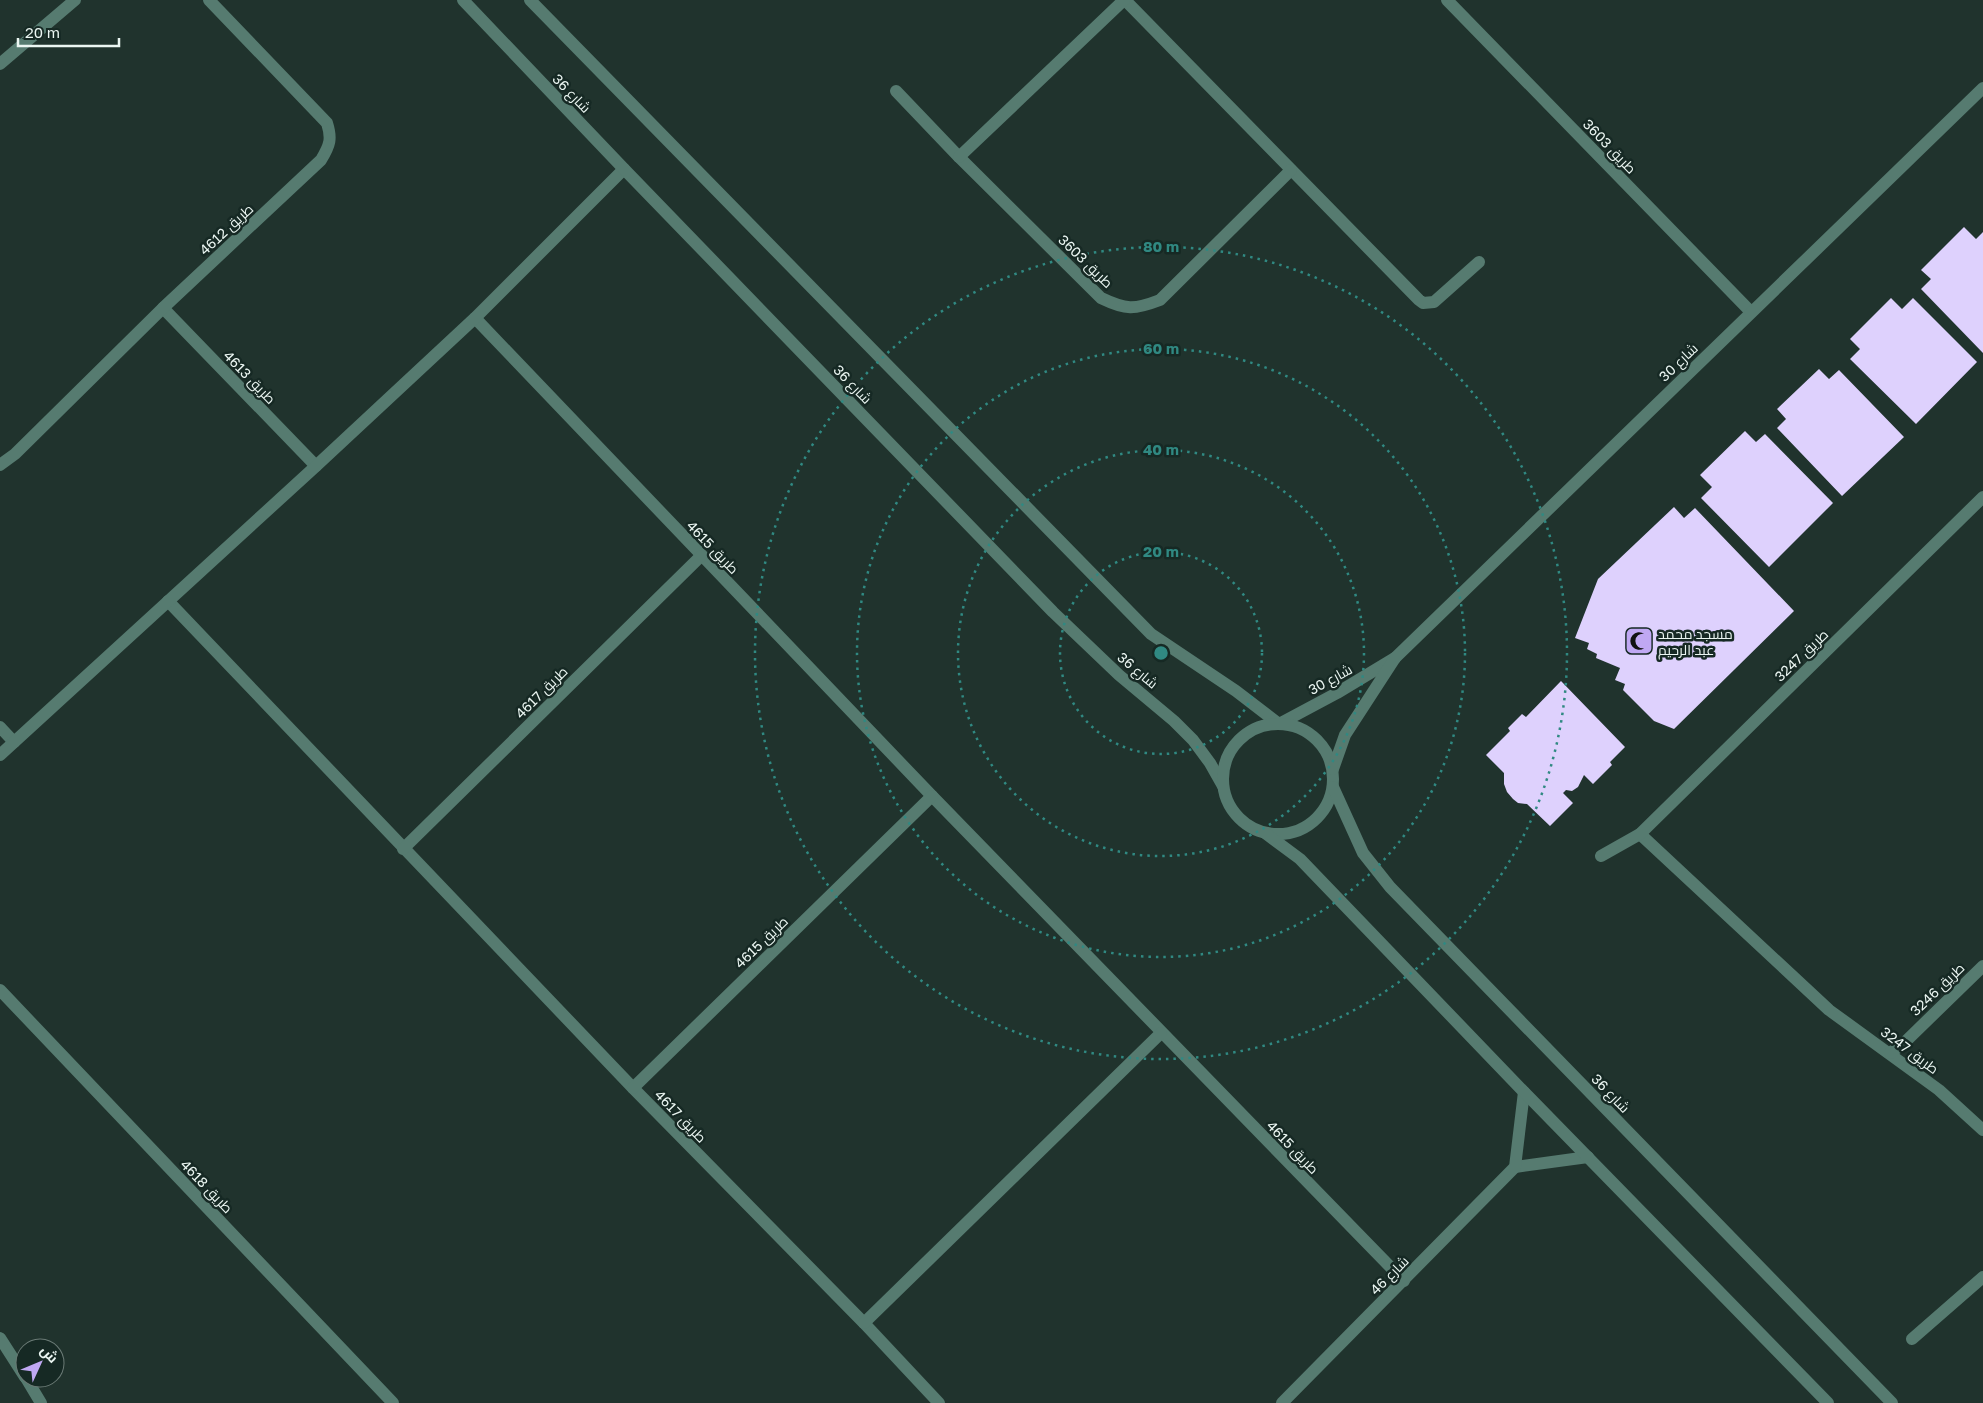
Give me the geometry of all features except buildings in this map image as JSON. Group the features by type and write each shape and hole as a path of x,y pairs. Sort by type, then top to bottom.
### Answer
{"street":[{"path":"0,64 75,0"},
{"name":"طريق 4612","path":"0,465 16,454 163,308 321,160 328,149 331,136 327,123 209,0"},
{"name":"شارع 36","path":"463,0 624,169 1085,644 1174,721 1204,755 1224,786"},
{"path":"530,0 1150,634 1236,691 1279,724"},
{"path":"959,157 1124,0 1423,303 1434,302 1479,262"},
{"name":"طريق 3603","path":"1447,0 1751,312"},
{"name":"شارع 30","path":"1279,724 1337,694 1395,658 1983,88"},
{"name":"طريق 3603","path":"896,91 959,157 1101,298 1120,307 1140,308 1160,300 1291,170"},
{"path":"0,755 475,318 624,169"},
{"name":"طريق 4613","path":"163,308 316,466"},
{"name":"طريق 4615","path":"475,318 700,556 1161,1033 1404,1281"},
{"name":"طريق 3247","path":"1601,856 1640,834 1983,497"},
{"name":"طريق 4617","path":"403,849 700,556"},
{"name":"طريق 4617","path":"168,601 403,849 633,1088 864,1323 939,1403"},
{"name":"شارع 30","path":"1332,768 1345,735 1395,658"},
{"path":"1265,833 1292,833 1315,821 1324,811 1333,787 1332,768 1326,751 1314,737 1298,728 1279,724 1264,726 1250,732 1237,742 1229,755 1224,770 1224,786 1228,802 1237,815 1250,826 1265,833 1300,858 1524,1092 1828,1403"},
{"path":"0,728 14,742"},
{"name":"شارع 36","path":"1333,787 1363,853 1390,888 1892,1403"},
{"name":"طريق 4615","path":"633,1088 932,796"},
{"name":"طريق 3247","path":"1640,834 1830,1010 1939,1090 1983,1130"},
{"name":"طريق 3246","path":"1890,1053 1903,1044 1983,966"},
{"name":"طريق 4618","path":"0,990 393,1403"},
{"path":"864,1323 1161,1033"},
{"path":"1524,1092 1515,1166 1588,1157"},
{"name":"شارع 46","path":"1282,1403 1515,1166"},
{"path":"1912,1339 1983,1277"},
{"path":"0,1338 15,1362"},
{"path":"31,1388 41,1403"}],"place":[{"name":"مسجد محمد عبد الرحيم","path":"1639,641"}]}
